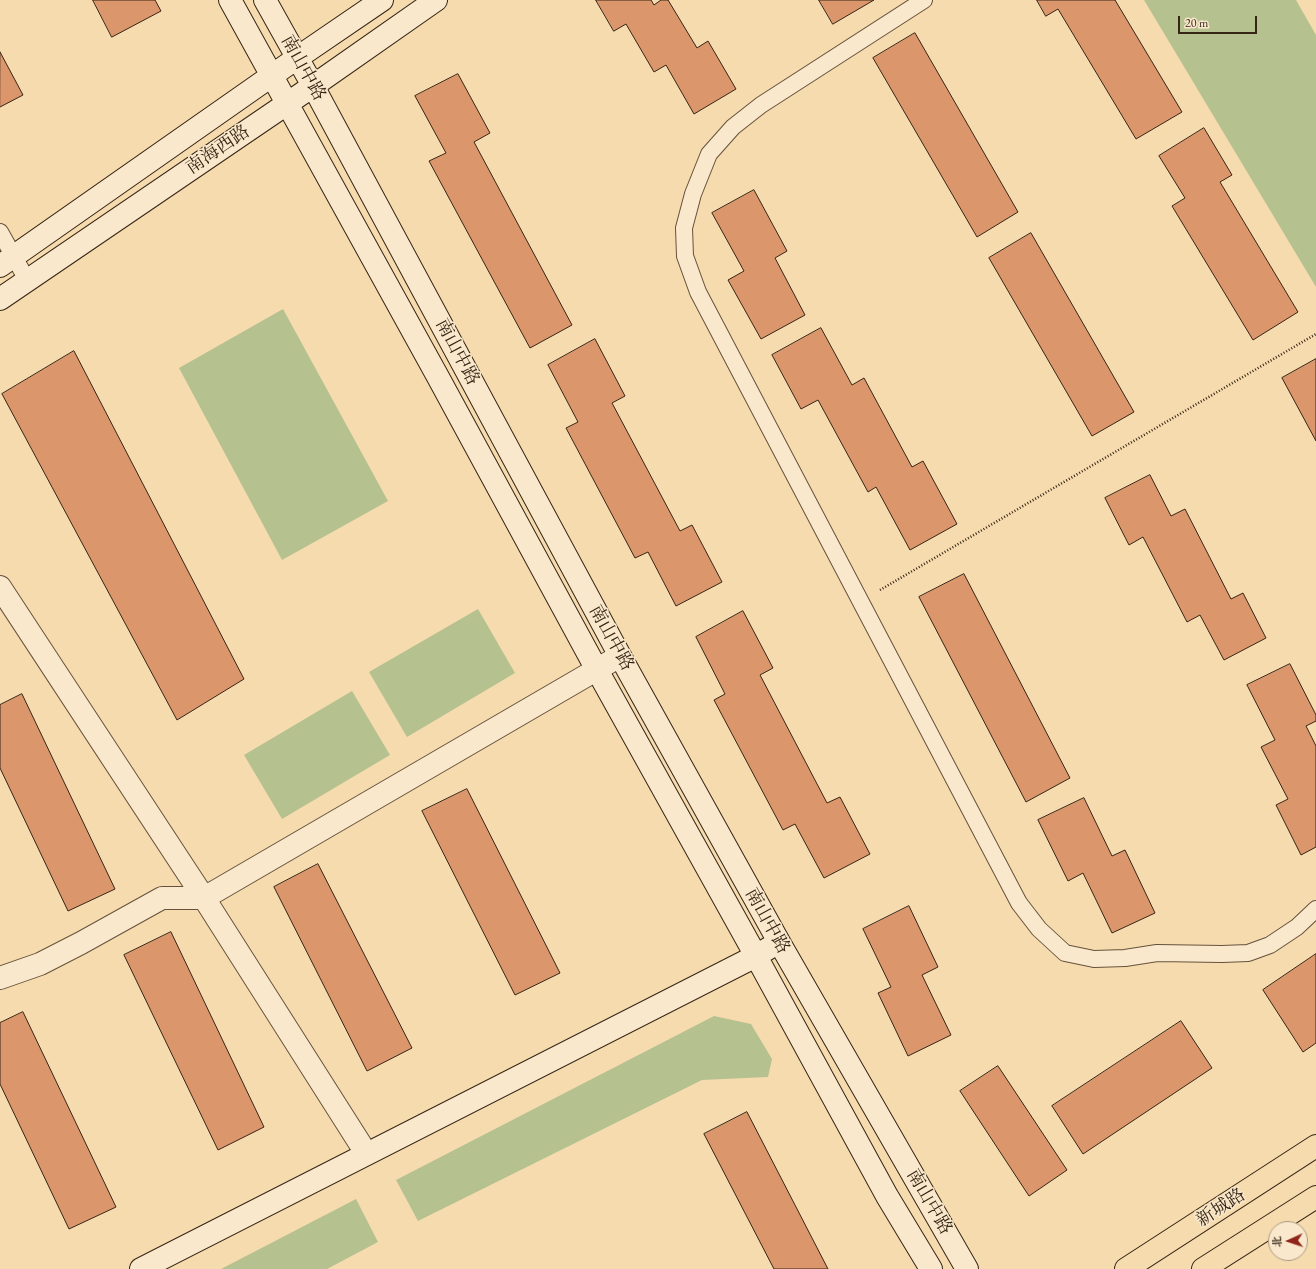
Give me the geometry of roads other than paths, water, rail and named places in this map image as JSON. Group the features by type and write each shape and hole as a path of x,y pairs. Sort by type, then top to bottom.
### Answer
{"main road":[{"name":"新城路","path":"1126,1269 1316,1146"},
{"path":"1203,1269 1316,1197"}],"street":[{"name":"南山中路","path":"230,0 288,103 597,670 887,1196 930,1269"},
{"name":"南山中路","path":"265,0 313,86 620,656 779,942 968,1269"},
{"name":"南海西路","path":"7,261 272,75 382,0"},
{"name":"南海西路","path":"0,299 313,86 436,0"},
{"path":"0,587 204,898 366,1153"},
{"path":"0,978 40,964 162,898 204,898 620,656"},
{"path":"141,1269 366,1153 756,956 779,942"}],"lane":[{"path":"924,0 761,106 733,127 709,154 693,194 684,228 685,256 698,292 1019,903 1039,929 1065,952 1094,959 1125,958 1157,952 1222,954 1248,953 1270,945 1297,927 1316,909"},
{"path":"0,232 7,261 28,280"}]}
